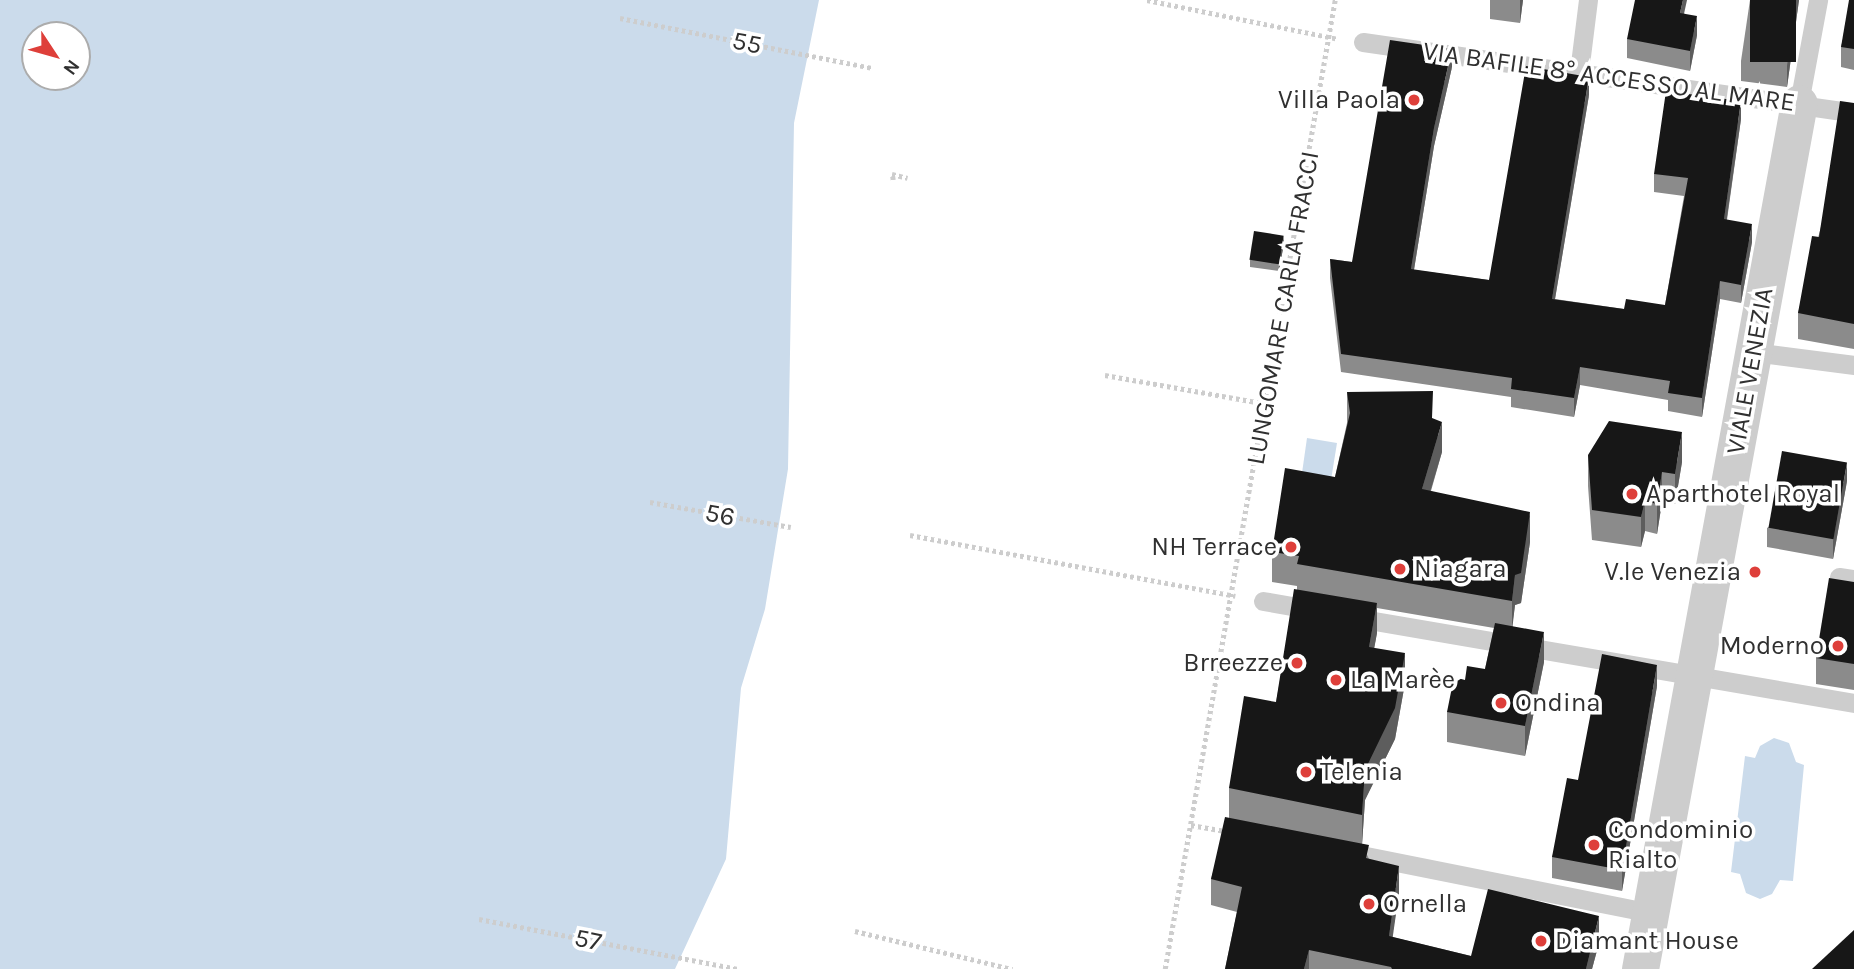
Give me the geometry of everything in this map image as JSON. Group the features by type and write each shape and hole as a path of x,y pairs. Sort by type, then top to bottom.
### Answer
{"street":[{"name":"VIALE VENEZIA","path":"1640,969 1799,103"}],"lane":[{"path":"1579,72 1588,0"},
{"path":"1799,103 1818,0"},
{"name":"VIA BAFILE 8° ACCESSO AL MARE","path":"1363,42 1854,113"},
{"path":"1753,352 1854,365"},
{"path":"1263,601 1854,703"},
{"path":"1320,848 1650,913"}],"path":[{"path":"1147,0 1329,37"},
{"name":"LUNGOMARE CARLA FRACCI","path":"1165,969 1234,596 1335,0"},
{"name":"55","path":"620,18 873,68"},
{"path":"892,178 908,178"},
{"path":"1105,375 1267,404"},
{"name":"56","path":"650,502 791,527"},
{"path":"910,535 1234,596"},
{"path":"1191,825 1227,832"},
{"name":"57","path":"479,919 739,969"},
{"path":"855,931 1012,969"}],"water":[{"path":"0,0 819,0 794,123 788,469 765,609 741,688 726,859 675,969 0,969"},
{"path":"1307,438 1337,443 1331,480 1298,501"},
{"path":"1774,738 1789,743 1796,762 1804,765 1793,881 1780,880 1772,894 1760,899 1746,893 1740,874 1731,872 1745,756 1755,758 1760,746"}],"building":[{"path":"1635,0 1683,0 1680,13 1697,16 1690,51 1627,39"},
{"path":"1750,0 1796,0 1796,62 1750,62"},
{"path":"1849,0 1854,0 1854,49 1841,47"},
{"path":"1390,40 1452,49 1434,128 1411,269 1489,280 1526,66 1589,77 1552,299 1624,309 1626,299 1665,305 1688,178 1654,174 1666,91 1741,101 1724,219 1752,224 1741,285 1720,281 1702,398 1668,393 1670,381 1580,367 1574,398 1511,389 1512,378 1341,354 1330,259 1352,262"},
{"path":"1840,101 1854,103 1854,324 1798,313 1812,236 1819,237"},
{"path":"1254,231 1284,236 1279,264 1249,260"},
{"path":"1433,391 1432,418 1442,422 1422,489 1530,512 1521,573 1515,575 1512,601 1297,564 1299,556 1272,552 1285,468 1335,477 1350,413 1347,392"},
{"path":"1609,421 1682,432 1675,474 1662,472 1657,504 1645,501 1641,517 1592,510 1588,455"},
{"path":"1782,451 1847,462 1833,539 1768,528"},
{"name":"Moderno","path":"1829,578 1854,582 1854,664 1816,658"},
{"path":"1294,589 1377,603 1369,647 1405,653 1395,708 1365,770 1362,815 1229,788 1244,696 1276,702"},
{"path":"1495,623 1544,632 1525,726 1447,712 1454,677 1465,680 1467,666 1485,669"},
{"path":"1602,654 1657,665 1622,870 1552,857 1567,778 1578,780"},
{"path":"1225,817 1369,845 1366,858 1399,866 1389,936 1471,956 1488,889 1599,916 1586,969 1392,969 1309,950 1304,969 1225,969 1242,887 1211,879"},
{"path":"1854,930 1854,969 1812,969"}],"place":[{"name":"Villa Paola","path":"1414,100"},
{"name":"Aparthotel Royal","path":"1632,494"},
{"name":"NH Terrace","path":"1291,547"},
{"name":"Niagara","path":"1400,569"},
{"name":"V.le Venezia","path":"1755,572"},
{"name":"Moderno","path":"1838,646"},
{"name":"Brreezze","path":"1297,663"},
{"name":"La Marèe","path":"1336,680"},
{"name":"Ondina","path":"1501,703"},
{"name":"Telenia","path":"1306,772"},
{"name":"Condominio Rialto","path":"1594,845"},
{"name":"Ornella","path":"1369,904"},
{"name":"Diamant House","path":"1541,941"}]}
